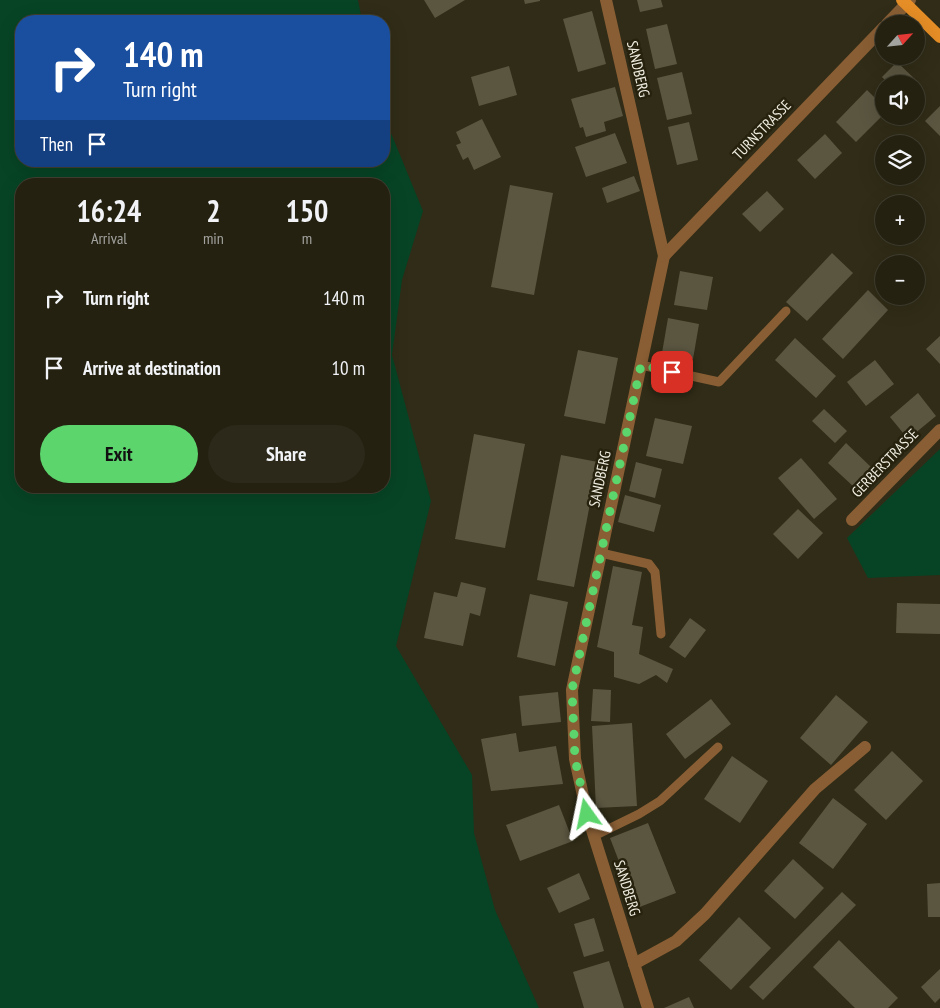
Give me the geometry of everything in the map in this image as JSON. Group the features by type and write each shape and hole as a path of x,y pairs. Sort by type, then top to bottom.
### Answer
{"main road":[{"path":"906,1 940,36"}],"street":[{"name":"SANDBERG","path":"606,0 664,256 572,690 575,759 594,836 648,1008"},
{"path":"894,15 906,1"},
{"name":"TURNSTRASSE","path":"664,256 875,36"},
{"name":"GERBERSTRASSE","path":"852,520 940,430"},
{"path":"634,964 676,942 698,921 815,789 865,747"}],"lane":[{"path":"641,365 720,382 786,311"},
{"path":"601,553 649,564 655,572 661,634"},
{"path":"594,836 639,814 660,801 718,747"}],"green space":[{"path":"0,0 358,0 361,15 15,15 15,167 390,167 390,131 423,211 402,280 392,355 431,501 396,646 472,775 474,833 495,910 539,1008 0,1008"},
{"path":"940,449 940,575 868,578 847,538"}],"building":[{"path":"424,0 465,0 435,18"},
{"path":"524,0 540,0 540,1 525,4"},
{"path":"637,0 661,0 663,7 640,12"},
{"path":"592,11 606,64 578,72 563,19"},
{"path":"667,24 677,64 655,69 646,29"},
{"path":"894,65 900,65 911,75 884,75"},
{"path":"509,66 517,95 479,106 471,77"},
{"path":"682,72 692,114 667,120 657,78"},
{"path":"615,87 623,116 604,122 606,131 586,137 583,127 580,128 571,99"},
{"path":"867,90 875,98 875,123 856,142 836,122"},
{"path":"940,106 940,136 925,121"},
{"path":"482,119 501,157 474,170 468,157 463,160 456,145 461,143 456,132"},
{"path":"689,122 698,160 677,165 668,127"},
{"path":"615,133 627,163 586,177 575,147"},
{"path":"825,134 842,153 815,179 797,160"},
{"path":"634,176 640,191 607,203 602,188"},
{"path":"510,185 553,193 534,295 491,287"},
{"path":"767,191 784,209 760,232 742,214"},
{"path":"832,253 853,273 807,321 786,302"},
{"path":"680,271 713,277 707,310 674,305"},
{"path":"868,290 875,297 875,305 883,305 888,310 843,359 822,339"},
{"path":"668,318 699,324 693,359 662,353"},
{"path":"940,336 940,364 926,349"},
{"path":"795,338 836,376 816,398 775,360"},
{"path":"578,350 618,358 605,424 564,416"},
{"path":"875,360 894,384 866,406 847,382"},
{"path":"918,393 936,416 908,439 890,417"},
{"path":"824,409 847,431 835,443 812,421"},
{"path":"655,418 692,426 683,464 646,456"},
{"path":"474,434 525,444 505,548 455,539"},
{"path":"846,443 872,468 854,487 828,463"},
{"path":"561,455 598,462 574,587 537,580"},
{"path":"801,458 837,499 814,519 778,478"},
{"path":"636,462 662,469 655,498 629,491"},
{"path":"625,495 661,505 654,532 618,522"},
{"path":"798,509 823,533 798,559 773,534"},
{"path":"613,566 642,572 632,625 643,627 639,654 673,669 667,683 656,675 639,684 614,677 614,652 597,647"},
{"path":"461,582 486,588 480,616 470,613 463,646 424,638 434,592 457,597"},
{"path":"530,594 568,602 555,666 517,657"},
{"path":"897,603 940,604 940,634 896,633"},
{"path":"690,618 706,630 685,658 669,647"},
{"path":"593,689 611,690 610,722 591,721"},
{"path":"558,692 561,722 522,726 519,696"},
{"path":"836,695 868,722 831,765 800,738"},
{"path":"711,699 731,724 685,759 666,734"},
{"path":"632,723 637,806 596,808 592,726"},
{"path":"516,733 519,752 556,746 563,784 491,791 481,739"},
{"path":"892,751 923,781 886,820 854,790"},
{"path":"732,756 768,781 740,823 704,799"},
{"path":"833,798 867,824 833,869 799,843"},
{"path":"559,805 573,841 520,861 506,825"},
{"path":"648,823 676,893 637,908 610,838"},
{"path":"793,859 824,888 795,919 764,891"},
{"path":"579,873 590,899 559,913 547,888"},
{"path":"940,883 940,917 928,917 927,884"},
{"path":"842,892 856,905 763,1000 749,987"},
{"path":"739,917 771,948 731,990 699,960"},
{"path":"594,918 604,951 584,957 574,924"},
{"path":"839,940 898,998 888,1008 855,1008 813,967"},
{"path":"609,961 624,1008 584,1008 573,972"},
{"path":"940,969 940,998 935,1003 921,987"},
{"path":"689,997 694,1008 664,1008"}],"route":[{"path":"587,814 575,759 572,690 641,365 672,372"}]}
